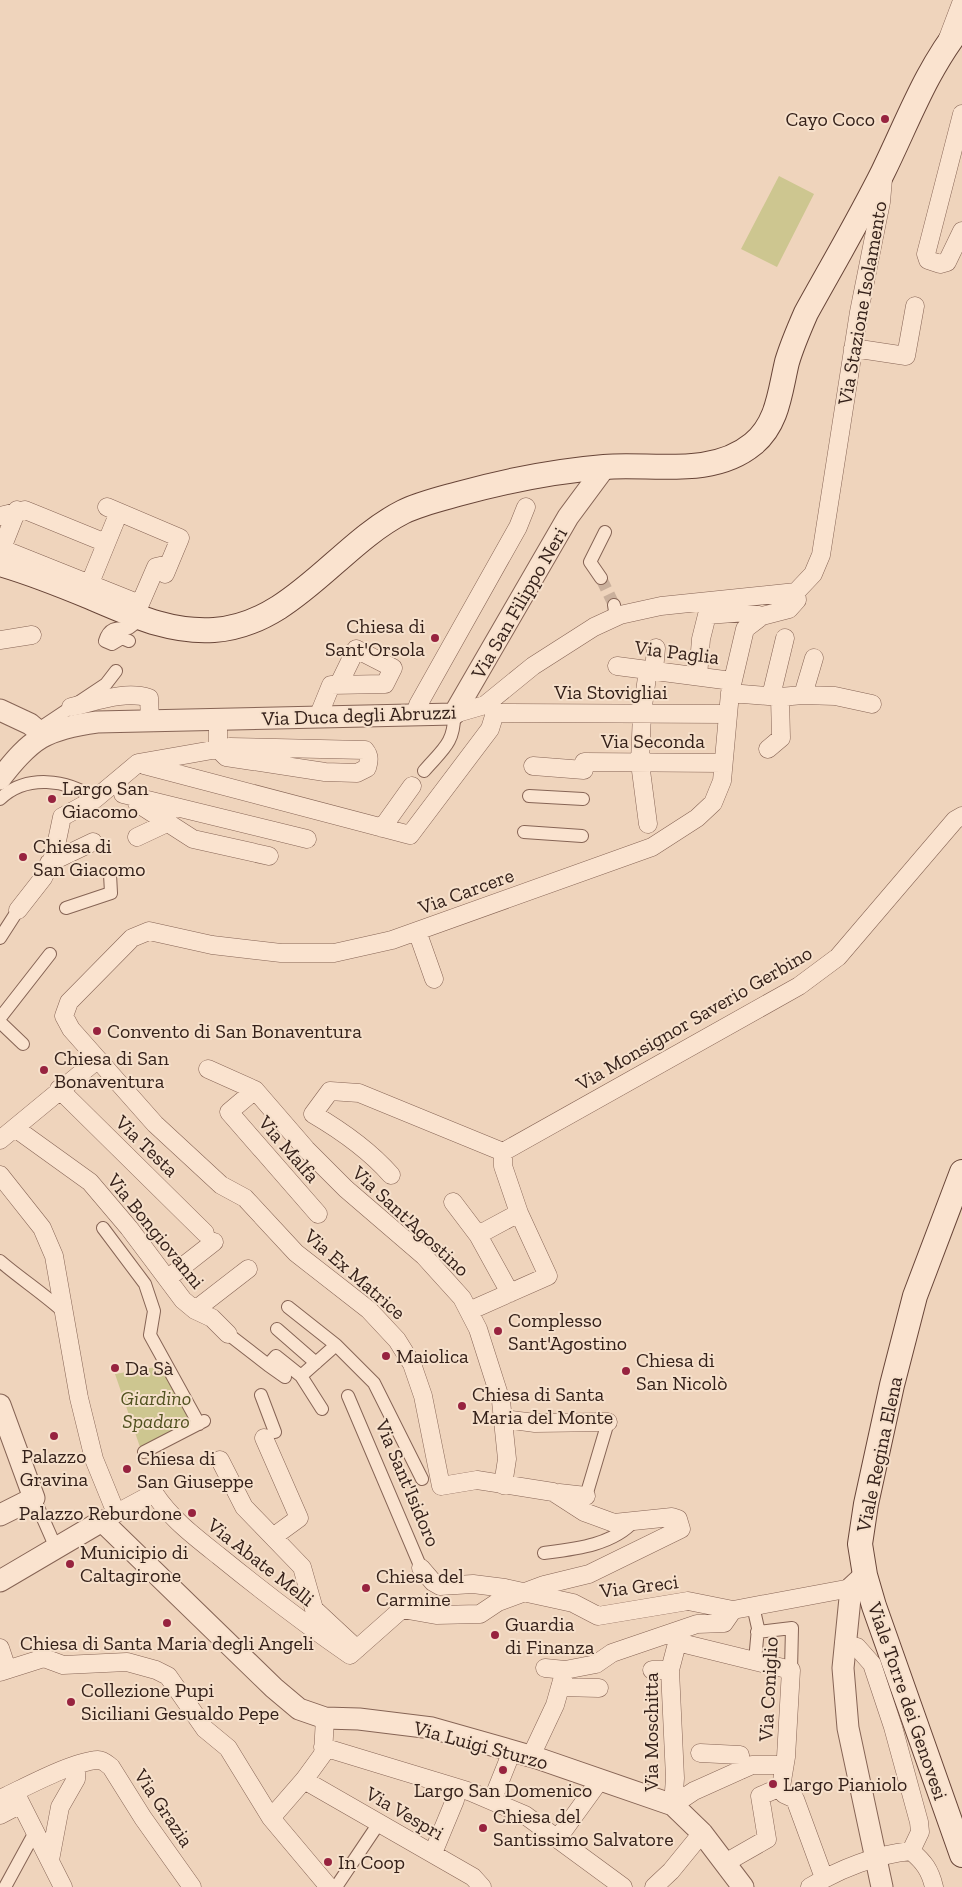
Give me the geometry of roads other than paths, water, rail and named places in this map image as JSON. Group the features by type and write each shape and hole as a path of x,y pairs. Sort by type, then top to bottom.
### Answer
{"main road":[{"name":"Via Stazione Isolamento","path":"883,173 923,84 944,47 962,25"},
{"path":"1,554 70,589 142,614 170,628 216,630 237,625 263,615 291,598 375,531 403,512 457,494 570,472 605,467 696,466 720,461 753,445 763,434 779,404 792,345 806,313 883,173"},
{"name":"Viale Regina Elena","path":"858,1581 861,1536 892,1385 915,1296 962,1172"},
{"name":"Viale Torre dei Genovesi","path":"858,1581 962,1855"}],"street":[{"path":"944,47 962,1"},
{"path":"962,114 926,254 928,260 940,264 947,262 962,231"},
{"name":"Via Stazione Isolamento","path":"796,592 813,574 821,555 853,348 881,202 883,173"},
{"path":"853,348 906,356 915,306"},
{"name":"Via San Filippo Neri","path":"454,714 568,517 605,467"},
{"path":"568,517 572,497 570,472"},
{"path":"415,715 418,705 518,527 526,507"},
{"path":"0,516 17,510 25,510 106,543"},
{"path":"17,510 1,554 90,583 142,614"},
{"path":"90,583 106,543 113,510 180,538 137,624 130,628 111,630 105,641 112,644 122,638 129,641"},
{"path":"601,578 590,562 605,532"},
{"name":"Via Duca degli Abruzzi","path":"3,769 40,733 72,725 150,720 454,714 490,709 533,666 594,627 615,611 796,592"},
{"name":"Via Carcere","path":"97,1060 67,1024 64,1016 65,1009 69,1002 132,938 140,933 149,931 159,932 212,945 281,953 334,953 392,940 652,847 698,818 713,803 722,781 731,687 745,629 762,616 789,609 796,600 796,592"},
{"path":"698,676 701,638 707,615 747,612 762,616"},
{"path":"0,640 32,635"},
{"path":"768,748 781,738 775,696 785,638"},
{"path":"648,824 640,763 642,713 656,648"},
{"path":"804,694 814,658"},
{"name":"Via Paglia","path":"617,666 698,676 731,687 775,696 804,694 835,696 872,704"},
{"path":"0,710 30,724 40,733 71,707 106,684 116,671"},
{"path":"318,717 331,684 339,684"},
{"path":"71,707 113,698 142,696 149,698 151,701 150,720"},
{"path":"138,763 410,835 490,729 490,709"},
{"name":"Via Stovigliai","path":"490,709 727,714"},
{"path":"424,771 452,739 455,731 454,714"},
{"path":"0,938 18,910 43,878 50,863 62,817 95,799 118,790 138,763 218,748 364,750 368,754 369,761 366,768 357,773 325,772 226,757 218,748 218,719"},
{"name":"Via Seconda","path":"533,766 723,763"},
{"path":"0,799 21,784 32,782 67,786 84,791 95,799"},
{"path":"382,828 412,786"},
{"path":"118,790 193,839 269,856"},
{"path":"118,790 307,839"},
{"path":"529,796 583,799"},
{"name":"Via Monsignor Saverio Gerbino","path":"503,1152 799,986 838,957 955,820 962,816"},
{"path":"137,838 169,822"},
{"path":"524,832 582,836"},
{"path":"50,863 93,842"},
{"path":"66,908 111,893 110,874"},
{"path":"417,931 434,979"},
{"path":"0,1018 50,954"},
{"path":"0,1022 23,1044"},
{"path":"0,1139 59,1089 97,1060"},
{"name":"Via Ex Matrice","path":"97,1060 155,1124 221,1184 245,1198 296,1253 369,1310 397,1340 412,1364 423,1396 441,1486 477,1480 553,1492 584,1512 614,1523 672,1517 678,1519 681,1529 589,1574 544,1584 522,1593"},
{"name":"Via Sant'Agostino","path":"208,1069 255,1090 312,1156 346,1189 424,1256 462,1298 487,1352 501,1401 507,1459 503,1485"},
{"name":"Via Testa","path":"59,1089 210,1238 168,1278"},
{"name":"Via Malfa","path":"255,1090 229,1112 318,1214"},
{"path":"391,1175 376,1157 342,1131 313,1114 330,1091 359,1093 503,1152 503,1166 519,1213 548,1276 469,1311"},
{"name":"Via Bongiovanni","path":"15,1128 90,1182 168,1278 183,1300 195,1310 212,1318 228,1334 285,1377"},
{"path":"0,1176 42,1228 54,1256 79,1398 94,1459 103,1520 0,1581"},
{"path":"453,1202 478,1235 510,1293"},
{"path":"478,1235 519,1213"},
{"path":"103,1228 145,1284 154,1311 150,1335 202,1423 144,1452"},
{"path":"0,1260 22,1280 37,1288 65,1313"},
{"path":"195,1310 248,1269"},
{"path":"288,1307 336,1345 374,1383 422,1479"},
{"path":"277,1329 316,1363"},
{"path":"301,1376 336,1345"},
{"path":"268,1365 276,1356 301,1376 322,1409"},
{"path":"261,1395 270,1435 299,1518 273,1537"},
{"name":"Via Sant'Isidoro","path":"348,1396 422,1568 433,1582 440,1586 473,1584 522,1593"},
{"path":"0,1405 32,1492 56,1548"},
{"path":"504,1419 536,1423 608,1422 586,1496 553,1492"},
{"path":"220,1460 244,1507 302,1567 314,1609 354,1652 402,1609 436,1615 480,1614 498,1602 522,1593"},
{"path":"4,1513 32,1492"},
{"name":"Via Abate Melli","path":"103,1520 154,1493 165,1510 200,1541 293,1615 354,1652"},
{"name":"Via Luigi Sturzo","path":"103,1520 274,1688 299,1708 325,1718 359,1719 432,1728 522,1754 673,1804 702,1833 742,1887"},
{"path":"544,1553 582,1548 627,1530 634,1521"},
{"name":"Via Greci","path":"522,1593 573,1603 598,1616 688,1602 733,1610 858,1581"},
{"name":"Viale Regina Elena","path":"858,1581 844,1644 842,1668 848,1728 882,1887"},
{"path":"754,1606 758,1632 755,1661"},
{"path":"545,1668 564,1670 596,1664 612,1653 724,1622 733,1610"},
{"name":"Via Coniglio","path":"758,1632 792,1628 785,1761 786,1792"},
{"path":"685,1632 755,1661 791,1670"},
{"name":"Via Moschitta","path":"673,1804 675,1778 670,1670 685,1632"},
{"path":"844,1644 857,1647 872,1664 893,1728 919,1822 920,1832 911,1851"},
{"path":"0,1648 4,1670 38,1659 54,1661 63,1665 127,1662 156,1670 168,1676 206,1729 228,1748 271,1818 328,1887"},
{"path":"492,1801 555,1705 564,1670"},
{"path":"652,1670 670,1670"},
{"path":"560,1687 599,1688"},
{"path":"271,1818 304,1780 323,1754 325,1718"},
{"path":"323,1747 460,1789 525,1815 623,1887"},
{"path":"700,1753 740,1755 747,1767"},
{"path":"673,1804 694,1791 747,1767 785,1761"},
{"name":"Via Grazia","path":"86,1763 105,1762 111,1767 143,1818 192,1887"},
{"path":"0,1815 12,1799 86,1763"},
{"path":"50,1860 60,1807 86,1763"},
{"name":"Via Vespri","path":"304,1780 473,1877 482,1887"},
{"path":"558,1838 600,1780"},
{"path":"726,1863 766,1839 760,1796 786,1792 795,1799 817,1883 889,1853 911,1851 924,1862 930,1871 934,1887"},
{"path":"12,1799 35,1832 61,1882"},
{"path":"433,1853 455,1800"},
{"path":"336,1887 379,1823"},
{"path":"5,1887 35,1832"},
{"path":"654,1887 671,1871 702,1833"}],"tunnel":[{"path":"601,578 614,605"}],"place":[{"name":"Cayo Coco","path":"885,119"},
{"name":"Chiesa di Sant'Orsola","path":"435,638"},
{"name":"Largo San Giacomo","path":"52,799"},
{"name":"Chiesa di San Giacomo","path":"23,857"},
{"name":"Convento di San Bonaventura","path":"97,1031"},
{"name":"Chiesa di San Bonaventura","path":"44,1070"},
{"name":"Complesso Sant'Agostino","path":"498,1331"},
{"name":"Maiolica","path":"386,1356"},
{"name":"Da Sà","path":"115,1368"},
{"name":"Chiesa di San Nicolò","path":"626,1371"},
{"name":"Chiesa di Santa Maria del Monte","path":"462,1406"},
{"name":"Palazzo Gravina","path":"54,1436"},
{"name":"Chiesa di San Giuseppe","path":"127,1469"},
{"name":"Palazzo Reburdone","path":"192,1513"},
{"name":"Municipio di Caltagirone","path":"70,1564"},
{"name":"Chiesa del Carmine","path":"366,1588"},
{"name":"Chiesa di Santa Maria degli Angeli","path":"167,1623"},
{"name":"Guardia di Finanza","path":"495,1635"},
{"name":"Collezione Pupi Siciliani Gesualdo Pepe","path":"71,1702"},
{"name":"Largo San Domenico","path":"503,1770"},
{"name":"Largo Pianiolo","path":"773,1784"},
{"name":"Chiesa del Santissimo Salvatore","path":"483,1828"},
{"name":"In Coop","path":"328,1862"}],"park label":[{"name":"Giardino Spadaro","path":"156,1410"}]}
